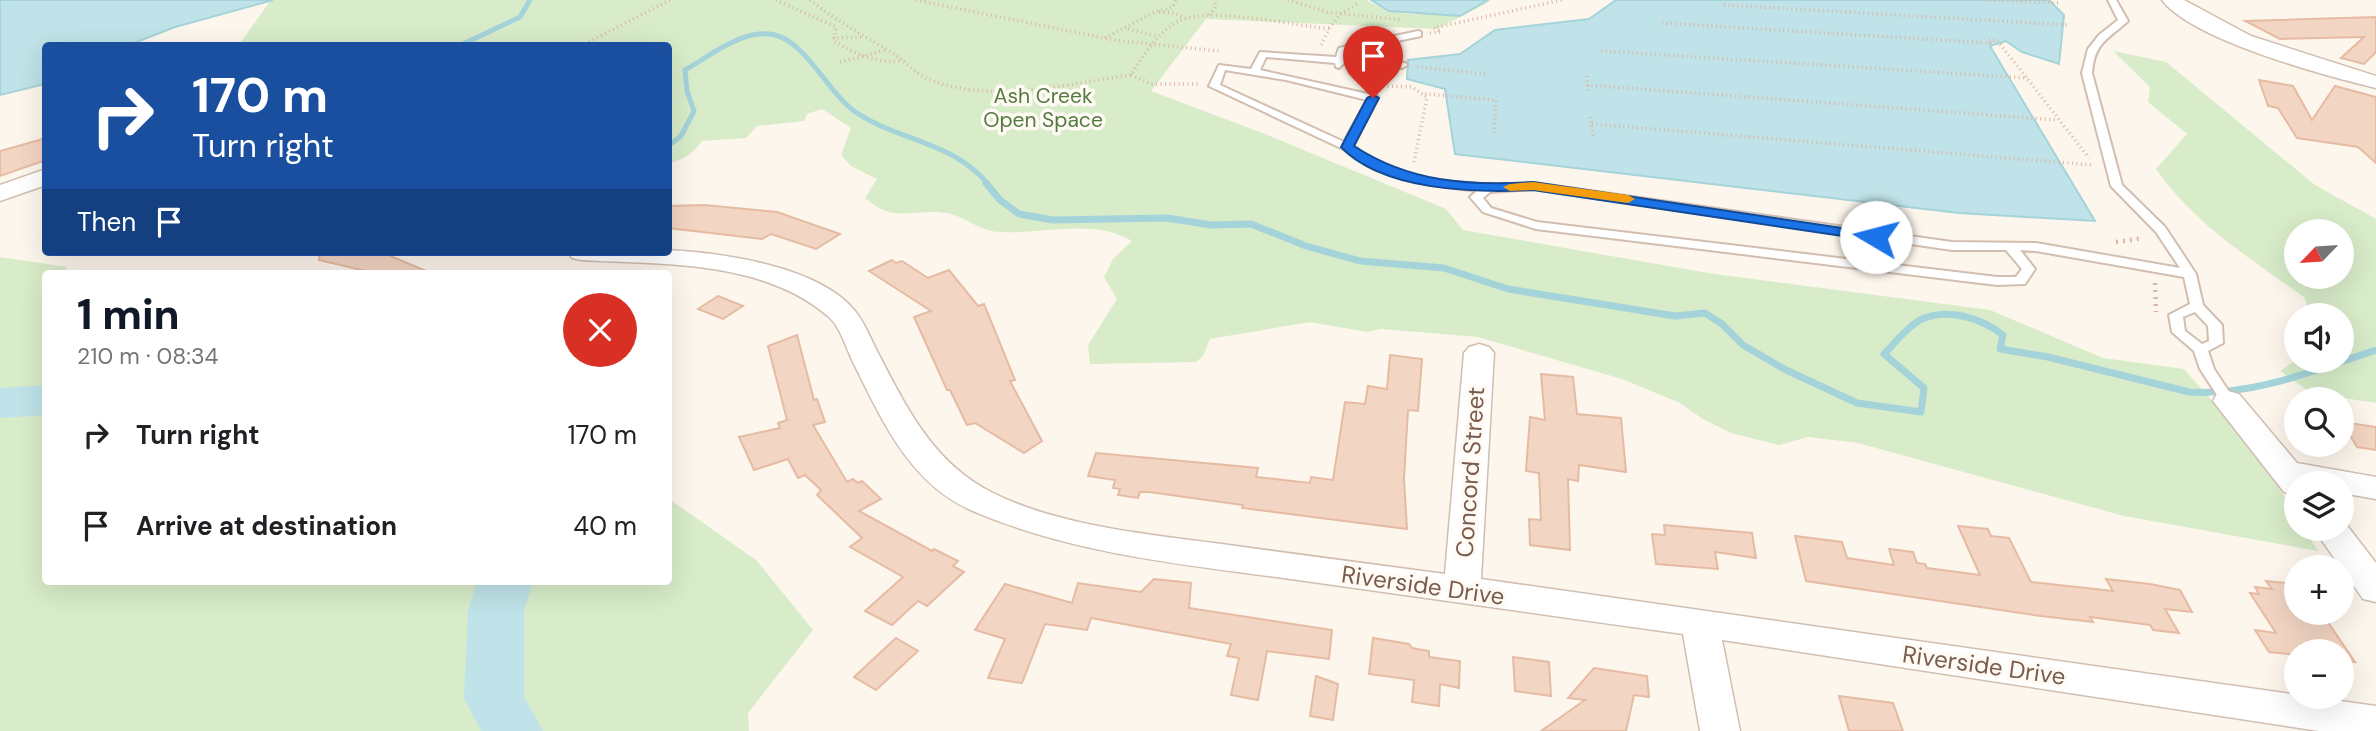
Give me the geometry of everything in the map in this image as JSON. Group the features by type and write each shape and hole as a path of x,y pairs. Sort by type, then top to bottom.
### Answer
{"street":[{"path":"2180,1 2230,34 2264,49 2376,82"},
{"path":"0,194 42,178"},
{"name":"Riverside Drive","path":"643,256 721,261 786,279 818,296 844,315 902,429 922,456 957,486 1005,512 1064,530 1147,547 1700,622 2376,723"},
{"name":"Concord Street","path":"1462,591 1479,353"},
{"path":"2222,393 2286,471"},
{"path":"2354,485 2376,488"},
{"path":"2340,541 2376,589"},
{"path":"1700,622 1720,731"}],"lane":[{"path":"2112,0 2123,21 2095,42 2087,57 2087,73 2117,186 2161,230 2190,274 2197,306 2215,325 2216,343 2200,349"},
{"path":"1339,62 1342,50 1418,34"},
{"path":"1254,73 1263,54 1402,65"},
{"path":"1347,147 1373,98 1286,77 1222,67 1213,86 1347,147 1378,167 1423,181 1487,189 1533,186 1851,234 1952,246 2036,247 2190,274"},
{"path":"1487,189 1476,197 1487,210 1536,225 1997,281 2020,281 2029,269 2010,247"},
{"path":"2197,306 2176,315 2179,332 2200,349 2222,393"}],"path":[{"path":"588,42 670,0"},
{"path":"776,0 784,6 836,27 848,28"},
{"path":"810,0 848,28 903,60 927,80 951,87 987,89 1056,86 1130,75 1151,84 1194,83 1213,86"},
{"path":"916,0 1104,39 1230,52"},
{"path":"1175,13 1173,7 1176,0"},
{"path":"1209,15 1216,6 1214,0"},
{"path":"1288,0 1341,14 1402,20"},
{"path":"1418,34 1441,32 1434,28 1499,16 1562,0"},
{"path":"1985,0 2061,4"},
{"path":"1320,47 1341,14 1357,4"},
{"path":"1724,5 2070,25"},
{"path":"1104,39 1155,12 1173,7"},
{"path":"1155,12 1175,13 1185,18 1209,15 1329,29"},
{"path":"1130,75 1149,45 1158,37 1172,31 1185,18"},
{"path":"1662,23 1976,42 1997,40 2008,54"},
{"path":"833,38 836,27"},
{"path":"1127,29 1158,37"},
{"path":"833,38 864,37"},
{"path":"833,38 834,41 883,63 903,60"},
{"path":"840,62 887,50"},
{"path":"1601,51 2028,78"},
{"path":"1402,65 1487,75"},
{"path":"1587,76 1588,94"},
{"path":"1587,85 2058,120"},
{"path":"1424,94 1496,100 1494,133"},
{"path":"1590,117 1594,137"},
{"path":"1592,124 2093,165"}],"green space":[{"name":"Ash Creek Open Space","path":"271,0 1366,0 1382,8 1413,14 1443,12 1491,1 1437,29 1206,19 1151,91 1265,134 1446,209 1463,230 1714,274 1990,310 2103,358 2184,369 2250,446 2282,492 2284,541 2312,541 2318,551 2124,516 1858,443 1808,437 1779,445 1731,433 1701,418 1680,403 1622,379 1478,337 1381,329 1367,332 1310,322 1210,339 1203,356 1196,362 1090,364 1088,345 1117,299 1104,277 1113,259 1132,241 1102,230 994,231 951,214 886,211 865,198 877,179 851,166 841,155 851,128 822,109 807,114 804,121 757,126 746,138 702,141 688,155 672,162 672,42 241,42"},
{"path":"2113,51 2166,62 2315,185 2376,219 2376,403 2354,400 2354,387 2303,387 2280,371 2284,368 2284,373 2354,373 2354,303 2306,303 2305,298 2292,289 2354,289 2354,219 2284,219 2284,283 2224,240 2171,189 2156,169 2187,134 2148,102 2150,87"},
{"path":"0,257 67,267 66,270 42,270 42,585 672,585 672,501 756,560 813,630 748,713 749,731 0,731"}],"water":[{"path":"0,0 273,0 175,27 137,42 42,42 42,85 0,95"},
{"path":"1371,0 1488,0 1460,16 1389,11"},
{"path":"1616,0 2049,0 2064,15 2059,64 2022,52 2006,41 1990,46 2095,221 1959,213 1455,154 1445,89 1407,79 1408,60 1460,54 1495,30 1589,19"}],"building":[{"path":"2376,17 2376,52 2364,64 2341,58 2364,37 2280,39 2245,21"},
{"path":"2259,80 2293,86 2312,120 2335,86 2376,97 2376,163 2358,147 2297,138 2278,108 2268,106"},
{"path":"42,139 42,161 0,176 0,151"},
{"path":"704,205 777,212 840,234 816,249 771,234 762,239 672,228 672,206"},
{"path":"320,256 391,256 424,270 361,270 319,260"},
{"path":"892,260 896,263 902,261 928,278 949,270 978,306 984,304 1015,380 1010,381 1042,441 1024,453 975,423 967,425 950,390 947,390 914,317 931,311 869,271"},
{"path":"718,296 743,306 723,319 698,309"},
{"path":"797,335 814,400 817,399 825,422 813,425 847,482 853,479 858,483 862,481 881,499 859,511 932,551 934,549 958,561 953,566 964,572 927,606 918,601 892,625 865,611 903,577 850,547 862,538 817,495 821,490 805,475 798,478 788,459 754,470 739,437 780,428 778,423 787,420 768,346"},
{"path":"1390,355 1422,359 1418,411 1408,410 1404,479 1407,529 1242,508 1243,505 1149,492 1140,492 1138,498 1118,495 1120,489 1113,488 1115,480 1088,476 1096,453 1258,468 1256,477 1310,483 1311,477 1333,480 1345,402 1365,404 1368,386 1387,389"},
{"path":"1541,374 1573,377 1577,414 1621,418 1626,472 1579,465 1578,481 1568,479 1570,550 1530,545 1529,519 1541,520 1539,473 1526,471 1530,417 1545,420"},
{"path":"2354,424 2376,427 2376,450 2357,447 2354,442"},
{"path":"1664,525 1752,533 1756,558 1715,552 1718,569 1656,564 1652,534 1665,535"},
{"path":"1958,526 1988,529 1991,536 2009,538 2031,582 2113,591 2106,579 2150,584 2180,590 2192,612 2165,609 2179,633 2153,630 2150,625 2090,617 2093,622 2041,616 1806,581 1795,536 1842,542 1847,558 1894,565 1889,549 1913,552 1917,563 1925,564 1927,568 1980,575"},
{"path":"1154,579 1191,583 1189,608 1332,630 1329,659 1267,651 1258,700 1231,695 1239,658 1227,656 1231,644 1091,618 1087,630 1045,624 1022,683 988,678 1005,639 975,630 1005,584 1072,603 1078,583 1141,592"},
{"path":"2266,581 2284,583 2284,625 2330,625 2339,639 2284,639 2284,654 2269,652 2255,630 2276,633 2250,593 2259,594 2255,587 2272,589"},
{"path":"896,638 918,651 876,690 854,677"},
{"path":"1373,638 1409,644 1412,648 1429,651 1429,657 1460,661 1459,688 1440,684 1439,706 1412,702 1414,680 1369,674"},
{"path":"1513,657 1549,662 1551,696 1515,691"},
{"path":"1594,668 1647,676 1649,697 1634,695 1626,731 1541,731 1585,700 1568,698"},
{"path":"1316,676 1338,684 1333,720 1310,716"},
{"path":"1839,696 1893,703 1903,731 1849,731"}],"waterway":[{"path":"467,42 520,17 530,0"},
{"path":"672,143 681,136 694,111 687,91 685,70 732,42 758,34 770,34 793,44 854,111 888,129 942,150 974,170 988,184"},
{"path":"986,183 1000,200 1019,214 1053,220 1167,218 1211,225 1251,224 1306,246 1360,261 1444,268 1508,289 1675,316 1705,313 1722,324 1743,345 1786,370 1857,403 1921,412 1924,388 1884,354 1915,323 1941,314 1974,319 1994,329 2003,335 2000,349 2048,357 2189,392 2261,386 2376,350"},
{"path":"0,403 42,400"},
{"path":"504,585 496,611 494,698 512,731"}],"slow traffic":[{"path":"1510,187 1533,186 1628,199"}],"route":[{"path":"1373,98 1347,147 1378,167 1423,181 1487,189 1533,186 1876,237"}]}
